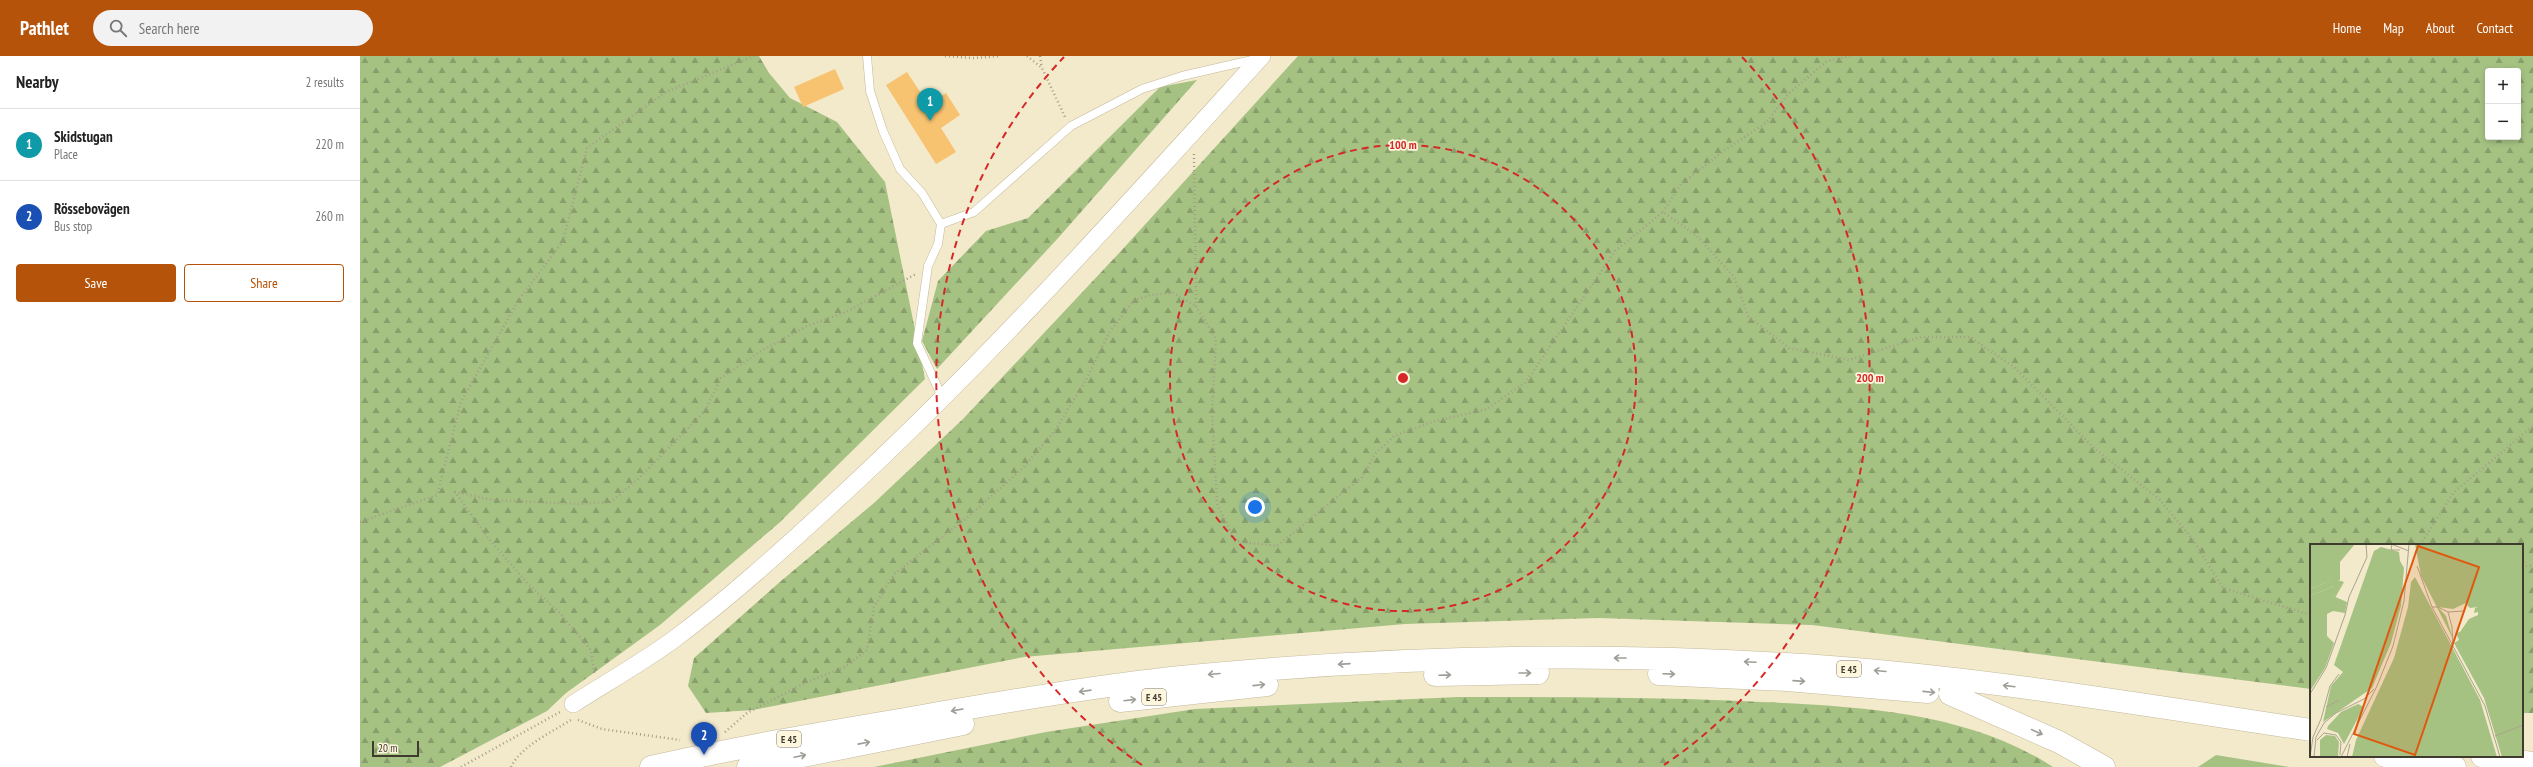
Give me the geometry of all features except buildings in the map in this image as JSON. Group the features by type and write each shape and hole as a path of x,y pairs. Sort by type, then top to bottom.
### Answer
{"highway":[{"name":"E 45","path":"651,767 822,733 973,707 1177,678 1383,661 1488,658 1708,660 1881,671 2092,697 2310,730"},
{"name":"E 45","path":"748,767 975,721 1092,704 1272,684 1386,676 1629,673 1787,680 1950,694 2092,710 2310,744"},
{"path":"1950,694 2059,742 2104,767"},
{"path":"2391,757 2455,767"},
{"path":"2489,757 2533,763"}],"street":[{"path":"573,704 672,640 766,564 943,400 1102,232 1261,57"}],"lane":[{"path":"867,56 870,91 883,131 900,168 922,193 941,224 938,244 928,266 917,343 943,400"},
{"path":"941,224 974,212 1071,126 1142,90 1182,76 1261,57"}],"path":[{"path":"360,522 437,495 461,402 518,301 563,240 587,148 666,92 754,56"},
{"path":"945,56 974,58 999,56"},
{"path":"1027,56 1042,68"},
{"path":"1040,56 1042,68 1060,109 1071,126"},
{"path":"720,736 747,713 806,682 845,667 867,650 874,607 894,574 968,517 1023,468 1054,432 1086,380 1109,333 1133,301 1150,295 1173,293 1196,306 1216,339 1212,412 1217,504 1235,541 1277,546 1362,477 1376,453 1394,436 1432,422 1487,409 1526,382 1615,251 1663,212 1681,184 1725,150 1767,122 1788,94 1827,61 1850,56"},
{"path":"1186,140 1194,153 1196,306"},
{"path":"1663,212 1697,236 1734,278 1748,316 1789,348 1848,360 1921,337 1970,337 2014,367 2094,448 2159,499 2194,541 2223,588 2310,615"},
{"path":"596,690 591,650 559,612 528,584 488,538 455,492 493,500 579,504 611,502 638,479 705,411 721,378 761,351 800,330 846,312 928,266"},
{"path":"2421,544 2454,492 2533,426"},
{"path":"2523,567 2533,566"},
{"path":"461,767 573,704"},
{"path":"511,767 517,758 528,748 573,718 602,729 687,741"}],"green space":[{"path":"360,56 759,56 769,73 790,98 837,122 885,182 925,379 779,523 660,625 566,693 547,711 440,767 360,767"},
{"path":"1298,56 2533,56 2533,713 2523,713 2523,544 2310,544 2310,689 1812,625 1599,618 1405,624 1024,657 753,710 706,713 688,686 694,658 781,581 874,503 963,419 1121,251"},
{"path":"1197,80 1059,237 937,369 922,341 938,281 986,231 1028,218 1160,87"},
{"path":"1458,697 1706,700 1821,705 1862,709 1902,714 1981,732 2018,747 2053,767 874,767 1046,732 1195,709"},
{"path":"2216,755 2289,767 2198,767"}],"place":[{"name":"Skidstugan","path":"930,121"},
{"name":"Rössebovägen","path":"704,755"}]}
